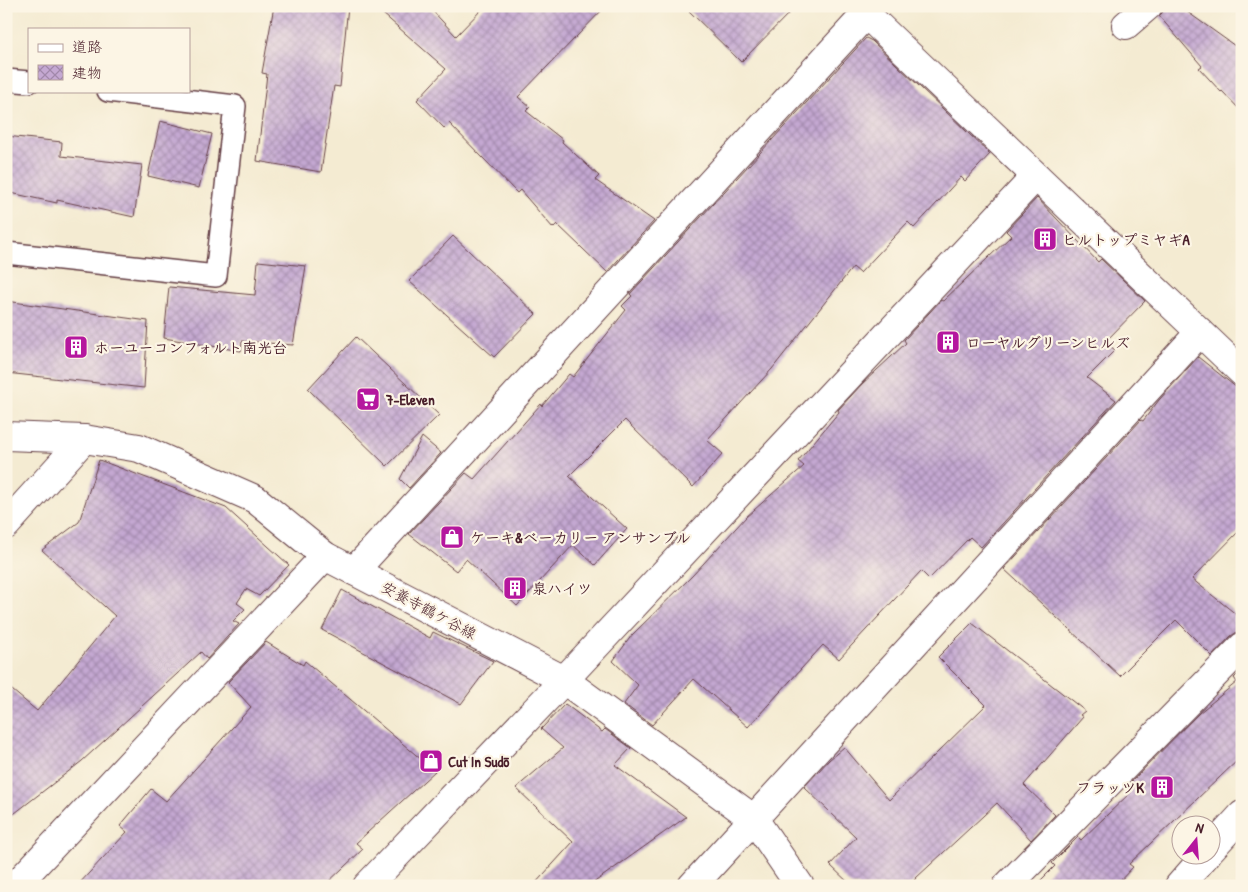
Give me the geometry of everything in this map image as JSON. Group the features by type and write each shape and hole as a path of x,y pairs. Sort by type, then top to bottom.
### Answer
{"street":[{"path":"1126,26 1148,6"},
{"path":"354,571 866,14 1242,372"},
{"path":"367,886 564,680 1036,176"},
{"path":"692,886 1200,332"},
{"name":"安養寺鶴ケ谷線","path":"6,436 84,440 139,448 255,499 325,556 564,680 754,819 800,886"},
{"path":"6,525 84,440"},
{"path":"15,886 325,556"},
{"path":"1008,886 1242,647"},
{"path":"1220,839 1242,816"},
{"path":"1178,886 1198,864"}],"lane":[{"path":"6,80 28,82"},
{"path":"6,253 216,276 235,106 116,92"}],"building":[{"path":"274,6 348,6 340,87 334,86 321,172 257,161 267,74 262,73"},
{"path":"374,6 428,6 456,36 485,6 606,6 518,97 530,107 526,111 563,140 562,142 599,176 595,180 654,221 607,272 557,224 553,228 520,190 517,193 449,123 444,128 417,100 446,69"},
{"path":"684,6 796,6 741,62"},
{"path":"1163,6 1179,6 1242,51 1242,112 1199,68 1202,66 1159,16 1163,12"},
{"path":"866,38 872,41 990,154 965,181 961,177 914,228 908,222 860,273 853,267 772,369 707,440 723,454 693,487 625,420 569,476 627,529 595,565 573,545 517,606 466,559 456,571 409,534 466,473 474,479 569,374 573,377 626,310 622,306 632,296 630,294"},
{"path":"160,121 212,134 199,188 148,176"},
{"path":"6,136 62,142 61,156 142,165 134,217 57,200 57,203 6,192"},
{"path":"1037,198 1098,262 1101,259 1145,301 1105,342 1115,350 1087,378 1116,400 981,547 970,537 929,579 921,571 839,659 823,645 748,727 694,679 652,725 624,704 638,685 613,661 632,635 693,575 746,517 804,466 798,461 839,412 838,410 862,384 906,343 904,340 941,300 943,301 1011,236 1006,231"},
{"path":"453,236 536,314 494,357 409,281"},
{"path":"258,261 306,266 293,345 242,341 241,351 164,338 169,287 255,295"},
{"name":"ホーユーコンフォルト南光台","path":"6,301 148,321 144,388 6,373"},
{"path":"356,337 439,415 387,466 308,389"},
{"path":"1198,357 1242,392 1242,528 1192,579 1242,619 1242,632 1237,632 1231,636 1212,656 1176,620 1120,676 1004,569 1141,420 1143,421 1159,400"},
{"path":"422,437 441,453 409,488 400,479"},
{"path":"99,460 226,508 289,565 259,596 246,589 237,603 245,609 233,621 239,624 207,659 201,652 82,761 6,820 6,685 37,711 115,616 42,550 79,522"},
{"path":"342,590 430,638 433,632 493,661 461,704 322,630"},
{"path":"972,623 1085,711 1080,715 1083,717 1024,785 1055,815 1031,840 997,803 916,878 910,886 852,886 830,865 856,837 804,787 844,747 889,800 986,705 938,657"},
{"path":"266,642 303,665 305,661 435,771 356,843 363,849 324,886 77,886 127,832 120,826 151,789 166,801 251,707 228,682"},
{"path":"1242,670 1242,756 1181,814 1170,814 1170,825 1129,864 1133,867 1115,886 1035,886 1055,866 1052,863 1078,837 1081,840 1131,792 1126,787 1199,713 1237,682 1234,678"},
{"path":"565,704 602,732 605,729 631,748 615,765 686,817 589,886 533,886 573,842 516,788 563,748 541,729"}],"place":[{"name":"ヒルトップミヤギA","path":"1045,239"},
{"name":"ローヤルグリーンヒルズ","path":"948,342"},
{"name":"ホーユーコンフォルト南光台","path":"76,347"},
{"name":"7-Eleven","path":"368,399"},
{"name":"ケーキ&ベーカリー アンサンブル","path":"452,537"},
{"name":"泉ハイツ","path":"515,588"},
{"name":"Cut In Sudō","path":"431,761"},
{"name":"フラッツK","path":"1162,787"}]}
